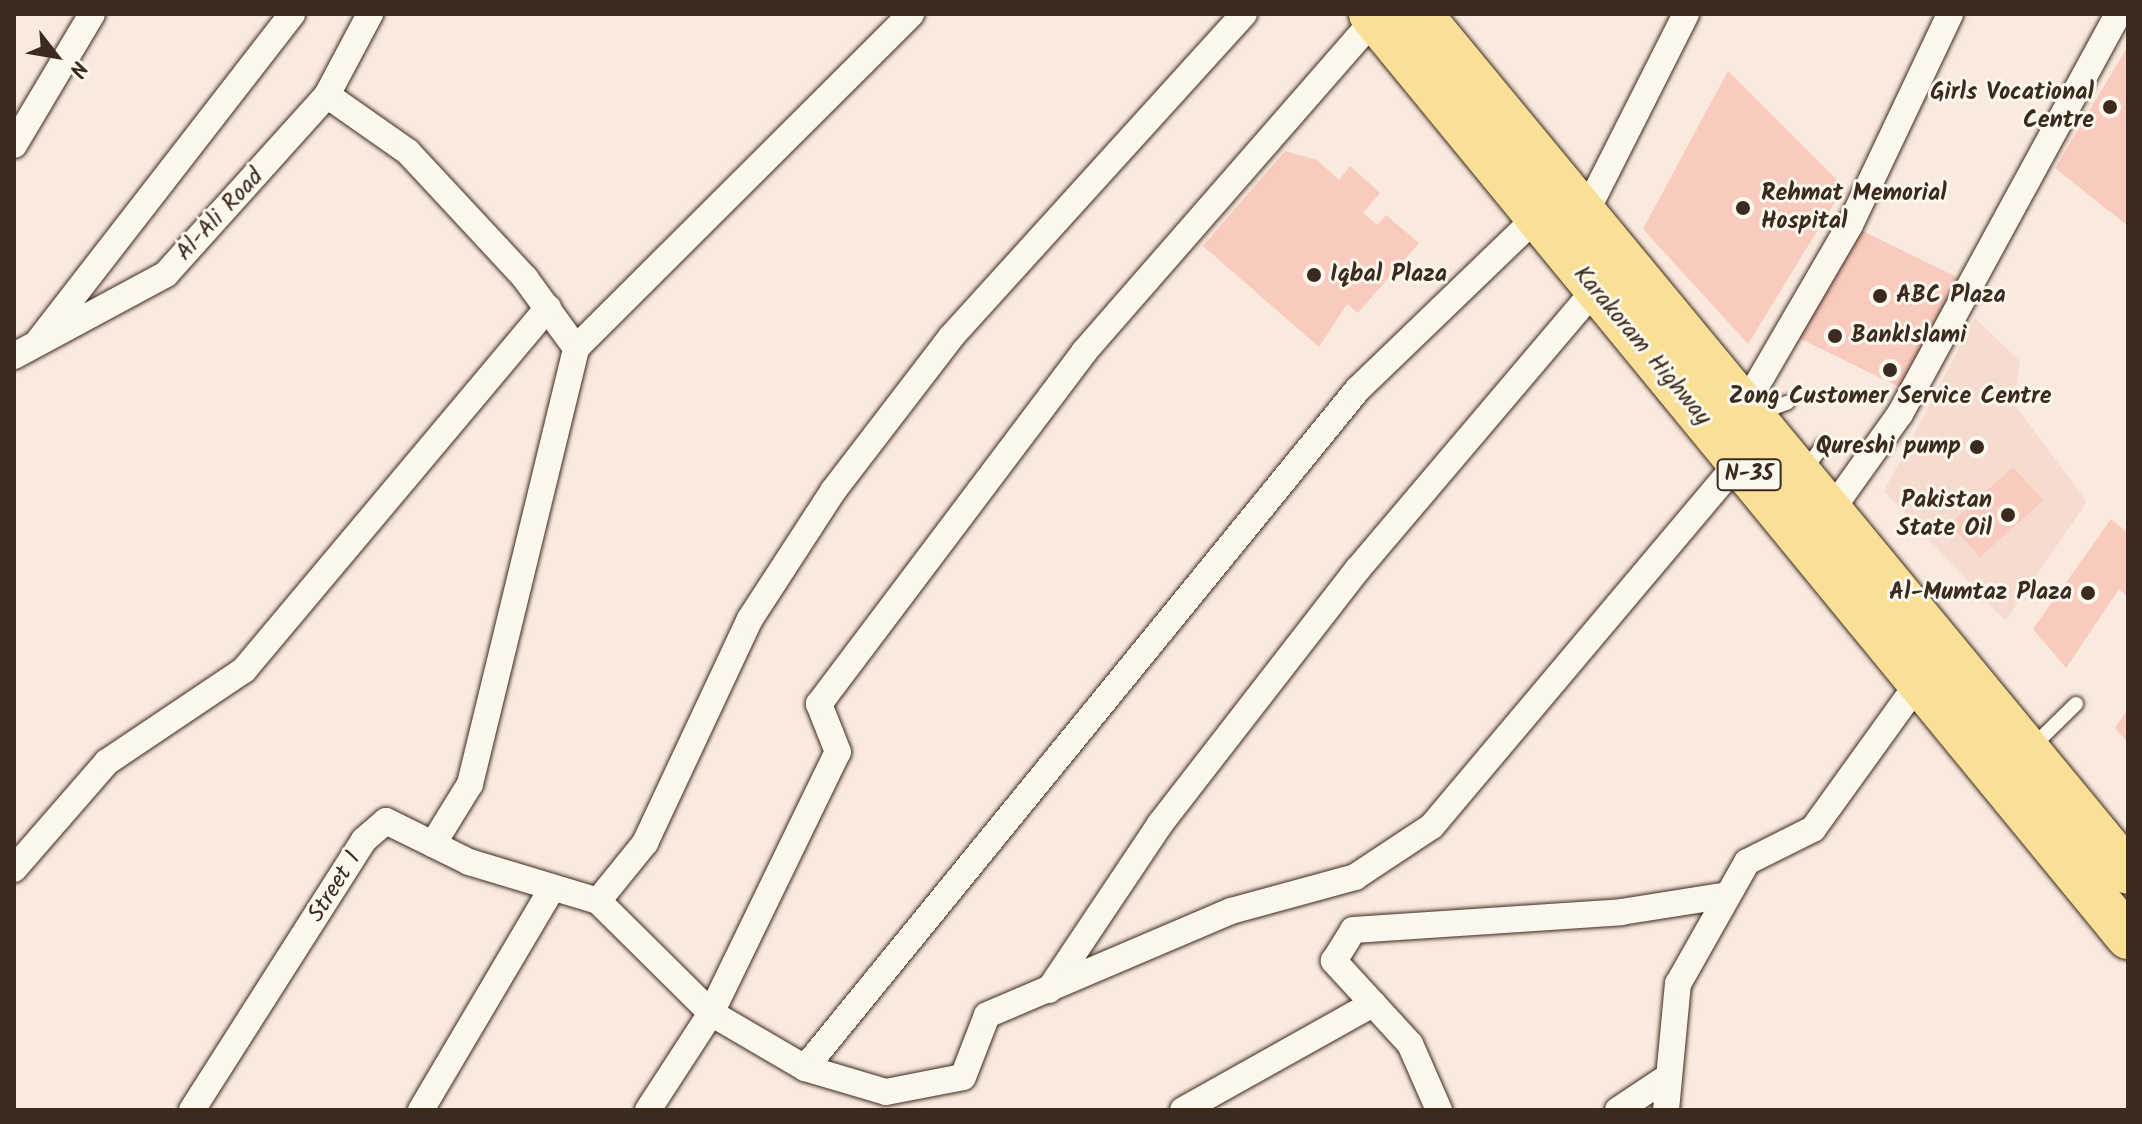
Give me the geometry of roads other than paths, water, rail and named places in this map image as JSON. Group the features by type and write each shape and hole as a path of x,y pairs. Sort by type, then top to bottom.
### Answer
{"highway":[{"name":"Karakoram Highway","path":"1420,14 1744,407 1819,480 2028,752 2128,872"},
{"name":"Karakoram Highway","path":"1373,17 2128,937"}],"street":[{"path":"14,145 92,14"},
{"path":"25,351 292,14"},
{"name":"Al-Ali Road","path":"25,351 166,274 327,95 370,14"},
{"path":"433,844 470,784 576,348 911,14"},
{"path":"1244,14 951,337 833,491 750,619 645,843 598,901 711,1013 805,1068 886,1092 963,1077 987,1015 1048,992 1231,911 1355,877 1432,826 1739,462"},
{"path":"1585,214 1686,14"},
{"path":"1744,407 1850,225 1950,14"},
{"path":"1819,480 1900,414 2118,14"},
{"path":"648,1110 711,1013 838,752 819,704 1084,352 1373,17"},
{"path":"327,95 408,152 548,308 576,348"},
{"path":"805,1068 1348,401 1536,218"},
{"path":"1048,992 1160,824 1358,569 1595,290"},
{"path":"14,869 107,762 244,670 548,308"},
{"path":"1666,1110 1678,984 1747,862 1813,829 1919,682"},
{"name":"Street 1","path":"192,1110 375,825 396,822 433,844 551,890 598,901"},
{"path":"421,1110 551,890"},
{"path":"1439,1110 1410,1044 1334,961 1353,930 1592,915 1728,895"},
{"path":"1183,1110 1373,1004"},
{"path":"1618,1110 1668,1077"}],"lane":[{"path":"1744,407 1765,415 1787,403"},
{"path":"2028,752 2076,704"}],"place":[{"name":"Girls Vocational Centre","path":"2110,107"},
{"name":"Rehmat Memorial Hospital","path":"1743,208"},
{"name":"Iqbal Plaza","path":"1314,275"},
{"name":"ABC Plaza","path":"1880,296"},
{"name":"BankIslami","path":"1835,336"},
{"name":"Zong Customer Service Centre","path":"1890,370"},
{"name":"Qureshi pump","path":"1977,447"},
{"name":"Pakistan State Oil","path":"2008,515"},
{"name":"Al-Mumtaz Plaza","path":"2088,593"}]}
